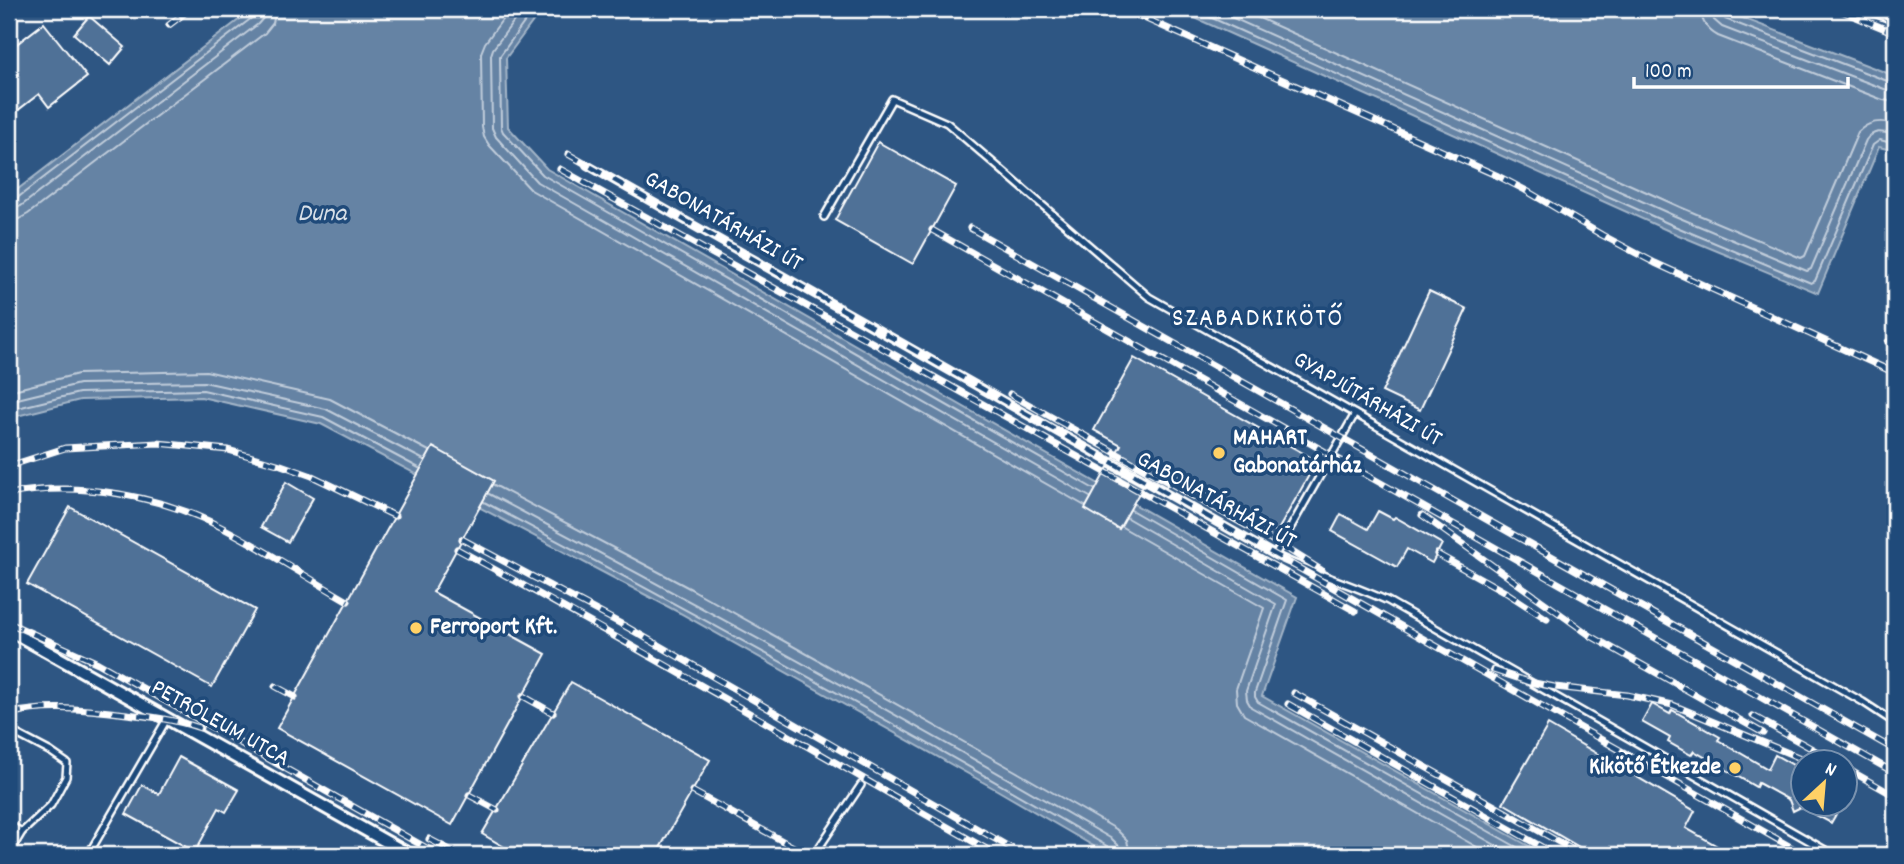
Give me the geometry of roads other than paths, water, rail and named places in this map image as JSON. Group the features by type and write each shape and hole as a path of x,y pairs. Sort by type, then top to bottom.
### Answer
{"street":[{"name":"PETRÓLEUM UTCA","path":"9,630 410,855"}],"lane":[{"path":"1875,13 1895,21"},
{"name":"GYAPJÚTÁRHÁZI ÚT","path":"824,217 892,99 947,123 1149,297 1863,702 1895,723"},
{"name":"GABONATÁRHÁZI ÚT","path":"587,165 1275,555 1306,570 1388,601 1834,855"},
{"path":"1275,555 1355,414"},
{"path":"88,855 167,719"},
{"path":"9,730 67,763 66,777 51,805 22,832 9,854"},
{"path":"814,855 861,785"},
{"path":"9,825 22,832"}],"water":[{"name":"Duna","path":"253,9 542,9 506,58 508,127 547,169 1297,597 1262,696 1545,855 1109,855 680,613 321,424 201,397 80,400 9,418 9,196"},
{"path":"1175,9 1719,9 1895,76 1895,151 1879,147 1818,293 1669,231"}],"railway":[{"path":"169,25 190,9"},
{"path":"1124,9 1498,176 1655,263 1895,373"},
{"path":"1837,9 1895,33"},
{"path":"568,154 1805,855"},
{"path":"560,169 1355,611"},
{"path":"970,228 1895,750"},
{"path":"932,230 1895,773"},
{"path":"1888,342 1895,345"},
{"path":"1010,394 1321,570"},
{"path":"9,466 65,448 158,443 228,450 312,476 395,516"},
{"path":"9,494 36,490 91,490 146,499 172,507 239,536 348,601"},
{"path":"1422,515 1591,636 1763,733"},
{"path":"462,539 625,626 1023,855"},
{"path":"457,549 997,855"},
{"path":"1437,554 1547,619"},
{"path":"9,623 98,663 439,855"},
{"path":"1493,670 1529,682 1627,695 1673,705 1788,753"},
{"path":"275,686 295,697"},
{"path":"1294,693 1582,855"},
{"path":"523,696 553,713"},
{"path":"1288,704 1556,855"},
{"path":"9,714 36,709 77,709 160,718 200,728"},
{"path":"1753,716 1811,748"},
{"path":"1858,775 1895,796"},
{"path":"692,791 808,855"},
{"path":"469,795 497,810"},
{"path":"429,839 460,855"}],"place":[{"name":"MAHART Gabonatárház","path":"1219,453"},
{"name":"Ferroport Kft.","path":"416,628"},
{"name":"Kikötő Étkezde","path":"1735,768"}],"district":[{"name":"SZABADKIKÖTŐ","path":"1258,319"}]}
